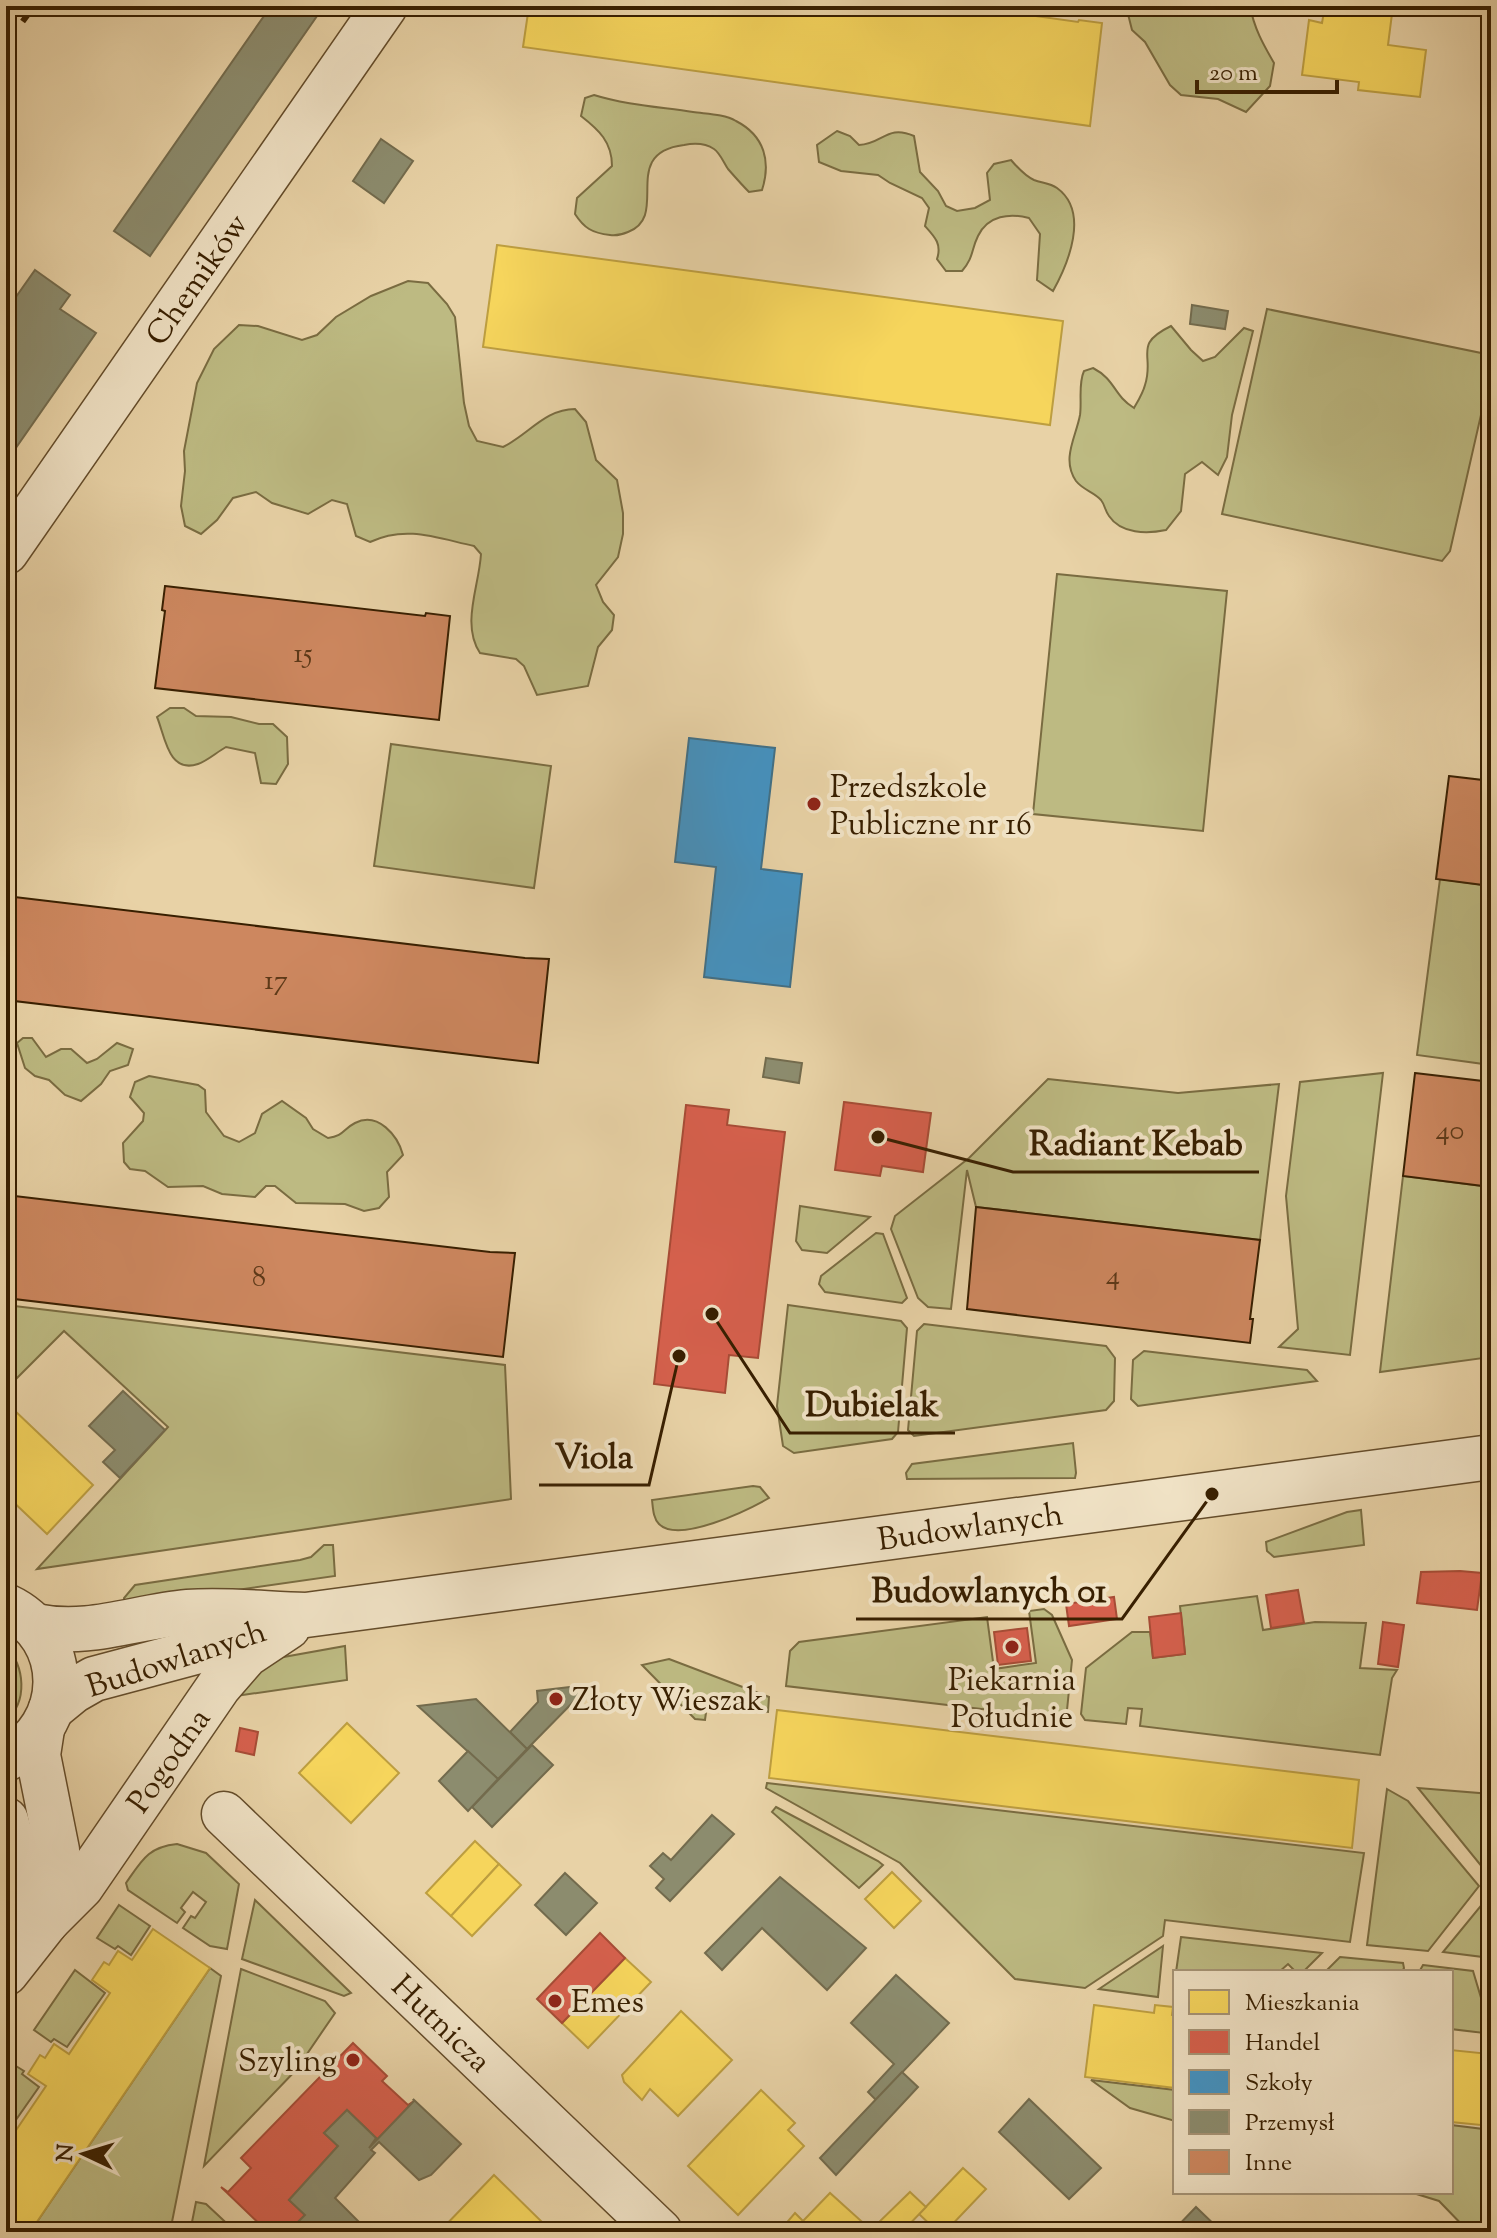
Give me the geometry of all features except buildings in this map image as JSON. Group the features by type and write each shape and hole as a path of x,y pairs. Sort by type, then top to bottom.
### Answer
{"street":[{"name":"Chemików","path":"6,552 385,6"},
{"name":"Budowlanych","path":"20,1616 61,1631 83,1631 191,1612 306,1615 1491,1457"},
{"name":"Budowlanych","path":"6,1759 30,1744 47,1719 73,1691 94,1679 210,1648 306,1615"},
{"name":"Pogodna","path":"6,1973 47,1921 81,1887 202,1709 246,1655 306,1615"},
{"name":"Pogodna","path":"20,1616 49,1647 56,1671 57,1689 38,1755 57,1850 55,1885 47,1921"},
{"name":"Hutnicza","path":"224,1814 660,2232"},
{"name":"Pogodna","path":"6,1820 19,1867 18,1910 6,1973"}],"shaded area":[{"path":"1126,6 1250,6 1256,29 1274,63 1270,86 1246,112 1218,99 1181,95 1170,85 1145,42 1132,30"},
{"path":"594,95 736,121 754,134 763,151 766,170 762,190 749,192 714,149 699,144 684,145 664,150 653,160 646,213 640,224 617,235 589,229 575,214 577,198 612,166 610,150 603,137 581,116 585,98"},
{"path":"837,131 850,136 859,145 897,132 914,136 920,172 938,191 946,206 957,211 975,208 990,200 987,173 994,164 1011,160 1031,178 1057,188 1067,198 1074,224 1070,253 1053,291 1037,280 1040,234 1029,218 1022,216 1000,217 988,224 978,236 962,271 946,271 937,259 937,241 925,226 929,208 922,198 878,175 841,171 819,162 817,145"},
{"path":"408,281 428,283 455,317 464,403 469,426 477,441 503,447 555,413 575,409 586,422 596,460 617,480 623,534 618,557 596,585 603,602 614,615 612,630 598,647 588,686 537,695 524,666 516,659 480,653 471,618 481,554 474,546 409,534 396,534 370,542 356,536 347,504 332,500 308,514 272,503 256,492 233,498 217,520 201,534 185,526 181,506 184,451 197,383 214,349 239,325 258,326 302,340 317,335 336,317 371,296"},
{"path":"1267,309 1481,353 1491,371 1450,551 1442,561 1222,514"},
{"path":"1171,326 1203,361 1215,357 1244,328 1253,331 1232,415 1227,457 1218,475 1202,462 1185,474 1181,511 1166,530 1135,531 1114,522 1101,500 1079,484 1072,473 1070,456 1080,415 1081,381 1084,371 1093,368 1106,377 1134,408 1147,375 1148,345"},
{"path":"1057,574 1227,591 1203,831 1033,814"},
{"path":"170,708 184,708 196,716 231,717 273,724 287,737 288,764 276,784 261,783 255,753 226,747 198,764 180,764 169,751 157,717"},
{"path":"391,744 551,766 534,888 374,866"},
{"path":"1440,879 1491,886 1491,1065 1417,1055"},
{"path":"23,1038 32,1038 46,1057 61,1049 71,1049 87,1063 117,1043 133,1049 128,1065 110,1071 101,1084 81,1101 65,1095 49,1080 35,1076 25,1068 17,1043"},
{"path":"1383,1073 1350,1355 1279,1347 1298,1329 1286,1196 1300,1082"},
{"path":"149,1076 198,1085 205,1090 206,1112 224,1136 239,1142 255,1133 262,1114 282,1101 328,1138 363,1120 379,1123 392,1133 403,1155 387,1172 389,1197 379,1208 364,1211 345,1204 296,1203 275,1186 266,1186 255,1197 222,1194 203,1186 168,1187 145,1171 130,1169 124,1162 123,1143 143,1121 144,1113 130,1097 135,1082"},
{"path":"1048,1079 1178,1093 1279,1084 1260,1240 976,1207 967,1170 951,1309 928,1307 918,1298 891,1229 895,1216 969,1158"},
{"path":"1403,1176 1491,1187 1491,1357 1380,1372"},
{"path":"800,1206 870,1217 827,1253 802,1250 796,1241"},
{"path":"876,1233 883,1234 907,1298 902,1303 825,1292 819,1284 821,1276"},
{"path":"6,1305 505,1365 511,1499 37,1569 168,1427 64,1331 6,1389"},
{"path":"788,1305 901,1321 907,1328 898,1432 892,1439 794,1453 783,1446 777,1406"},
{"path":"924,1324 1106,1346 1115,1358 1114,1401 1106,1410 914,1436 908,1430 917,1331"},
{"path":"1144,1351 1307,1370 1317,1381 1138,1406 1131,1399 1133,1360"},
{"path":"1073,1443 1075,1478 907,1479 906,1473 912,1464"},
{"path":"760,1487 769,1498 714,1523 682,1530 669,1529 659,1524 654,1516 652,1500"},
{"path":"1361,1510 1364,1545 1274,1557 1267,1551 1266,1542 1347,1512"},
{"path":"324,1545 333,1545 335,1576 125,1606 124,1598 135,1585 300,1560 311,1557"},
{"path":"1257,1596 1263,1630 1315,1622 1366,1623 1360,1668 1397,1670 1392,1678 1380,1755 1140,1726 1142,1709 1128,1708 1126,1724 1085,1720 1081,1714 1086,1668 1132,1632 1150,1632 1153,1658 1185,1654 1180,1606"},
{"path":"1044,1609 1052,1615 1072,1660 1067,1710 1059,1718 786,1686 790,1651 799,1642 987,1617 994,1669 1036,1663 1029,1611"},
{"path":"6,1646 17,1664 21,1694 6,1721"},
{"path":"345,1646 347,1680 229,1697 267,1660"},
{"path":"669,1659 769,1697 768,1712 707,1705 705,1720 695,1719 642,1665"},
{"path":"767,1783 1364,1853 1350,1942 1165,1920 1163,1936 1085,1988 1015,1979 900,1863 766,1788"},
{"path":"1418,1788 1491,1794 1491,1869 1487,1873"},
{"path":"1387,1789 1408,1801 1479,1886 1428,1951 1367,1945"},
{"path":"776,1807 883,1865 859,1888 772,1812"},
{"path":"177,1844 206,1853 239,1884 227,1949 210,1946 183,1928 206,1902 193,1892 181,1908 185,1912 177,1923 128,1890 126,1883 147,1856 159,1848"},
{"path":"1488,1897 1491,1901 1491,1958 1443,1952"},
{"path":"255,1900 351,1993 344,1996 242,1959"},
{"path":"119,1905 150,1926 131,1955 97,1938"},
{"path":"1181,1937 1322,1953 1305,1970 1294,1970 1288,1964 1281,1970 1176,1970"},
{"path":"1163,1946 1158,1997 1099,1989"},
{"path":"1340,1957 1403,1963 1404,1968 1403,1970 1327,1970"},
{"path":"1423,1965 1473,1971 1490,2028 1484,2033 1453,2029 1453,1970 1420,1970"},
{"path":"210,1968 221,1976 170,2232 30,2232"},
{"path":"241,1969 325,2001 335,2013 296,2070 204,2166"},
{"path":"75,1970 105,1993 67,2047 54,2039 51,2042 34,2030"},
{"path":"11,2063 39,2087 6,2134 6,2070"},
{"path":"1091,2080 1173,2090 1173,2120 1130,2108"},
{"path":"1453,2125 1491,2130 1491,2232 1469,2232 1439,2201 1416,2194 1453,2194"},
{"path":"196,2202 206,2204 236,2232 190,2232"}],"railway":[{"path":"6,44 34,6"}],"place":[{"name":"Przedszkole Publiczne nr 16","path":"814,804"},
{"name":"Radiant Kebab","path":"878,1137"},
{"name":"Dubielak","path":"712,1314"},
{"name":"Viola","path":"679,1356"},
{"name":"Budowlanych 01","path":"1212,1494"},
{"name":"Piekarnia Południe","path":"1012,1647"},
{"name":"Złoty Wieszak","path":"556,1699"},
{"name":"Emes","path":"555,2001"},
{"name":"Szyling","path":"353,2060"}]}
